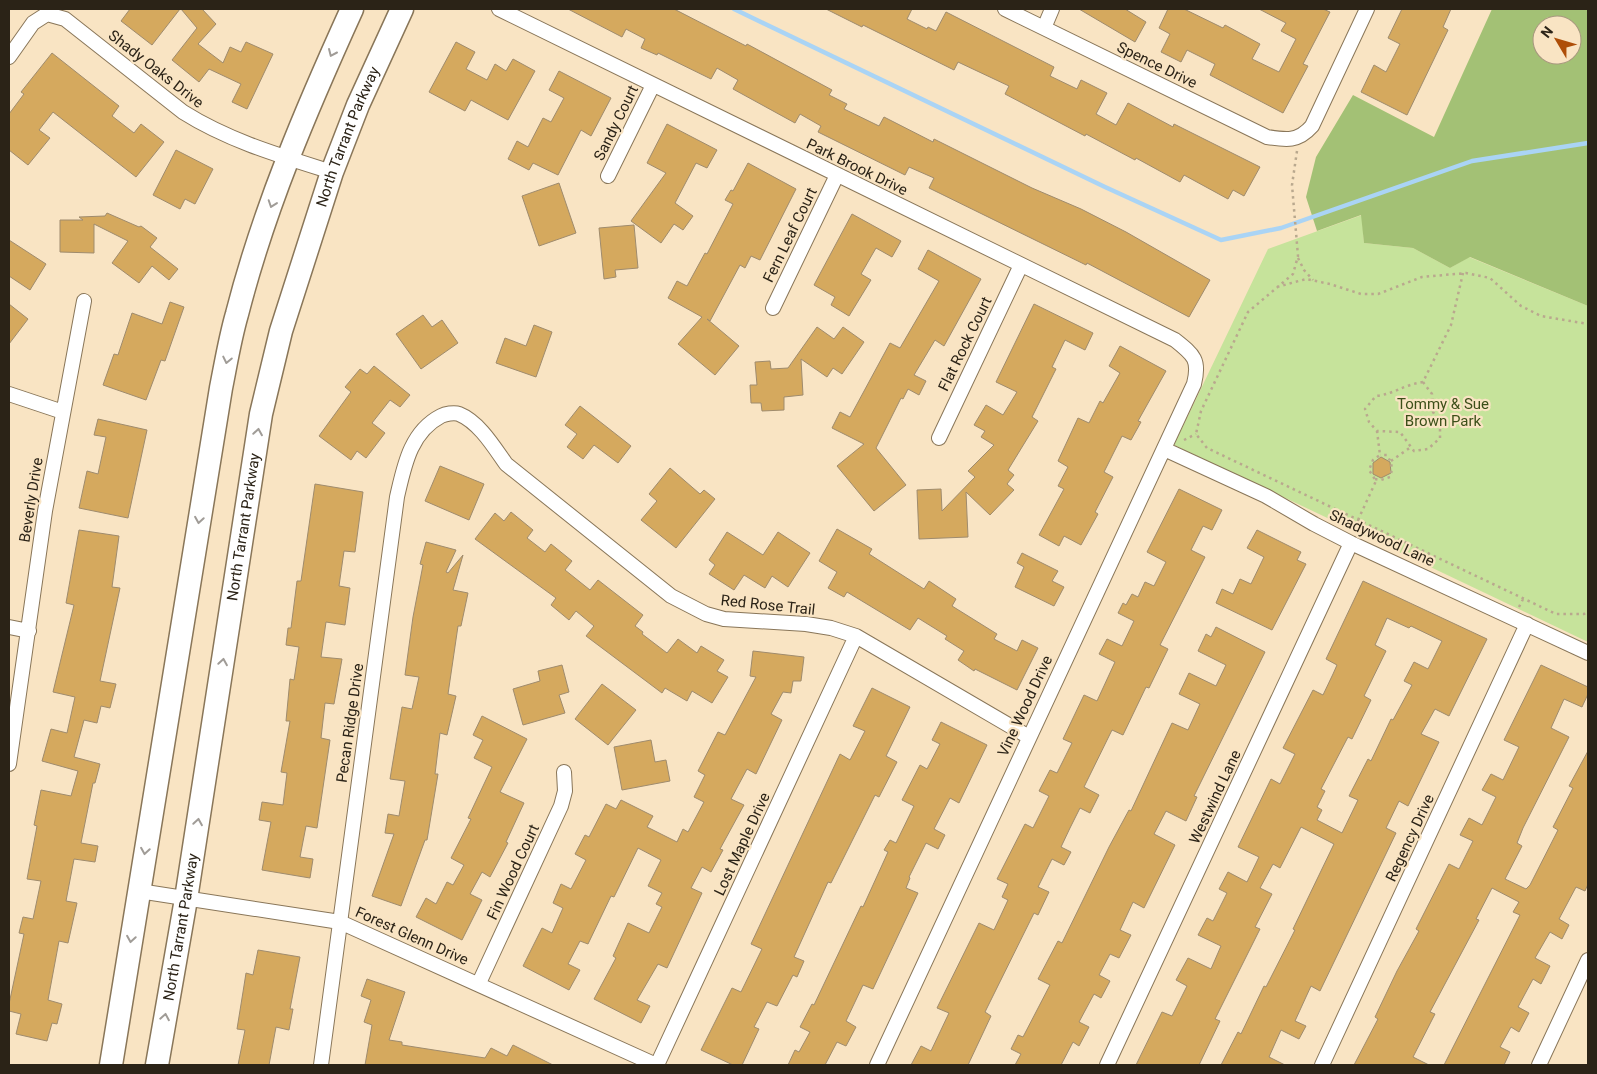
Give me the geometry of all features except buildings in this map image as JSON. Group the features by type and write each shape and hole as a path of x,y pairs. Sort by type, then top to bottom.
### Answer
{"main road":[{"path":"111,1065 221,388 237,314 288,158 311,100 352,9"},
{"name":"North Tarrant Parkway","path":"157,1065 186,900 261,414 281,331 332,172 358,105 402,9"}],"street":[{"name":"Park Brook Drive","path":"499,9 1175,340 1196,360"},
{"name":"Spence Drive","path":"1005,9 1266,137 1286,140 1298,138"},
{"path":"1044,28 1052,9"},
{"path":"1298,138 1312,126 1368,9"},
{"name":"Shady Oaks Drive","path":"9,57 33,23 48,14 65,19 183,112 202,124 288,158 332,172"},
{"name":"Sandy Court","path":"608,176 653,85"},
{"name":"Fern Leaf Court","path":"772,308 837,175"},
{"name":"Flat Rock Court","path":"938,438 1021,265"},
{"name":"Beverly Drive","path":"9,764 29,631 44,512 84,301"},
{"name":"Vine Wood Drive","path":"877,1065 1194,384 1198,369 1196,360"},
{"path":"9,394 63,412"},
{"name":"Pecan Ridge Drive","path":"320,1065 397,497 410,451 428,422 445,414 458,414"},
{"name":"Red Rose Trail","path":"458,414 490,442 506,464 671,596 687,605 724,619 806,624 831,628 856,636 1029,737"},
{"name":"Shadywood Lane","path":"1164,449 1266,496 1351,543 1588,653"},
{"name":"Westwind Lane","path":"1107,1065 1351,543"},
{"name":"Regency Drive","path":"1322,1065 1527,624"},
{"path":"9,627 29,631"},
{"name":"Lost Maple Drive","path":"656,1065 856,636"},
{"name":"Fin Wood Court","path":"479,983 562,806 565,791 564,772"},
{"name":"Forest Glenn Drive","path":"139,891 186,900 340,922 479,983 656,1065"},
{"path":"1539,1065 1588,960"}],"path":[{"path":"1298,138 1297,163 1292,185 1298,256 1304,270 1315,281"},
{"path":"1298,256 1293,274 1275,287 1248,312 1201,411 1196,434 1207,448 1556,614 1584,614 1588,611"},
{"path":"1275,287 1306,279 1361,294 1378,294 1422,277 1463,274 1490,278 1521,306 1541,316 1588,324"},
{"path":"1423,382 1451,325 1463,274"},
{"path":"1380,455 1377,431 1369,422 1365,409 1376,396 1390,394 1407,384 1423,382"},
{"path":"1377,431 1400,432 1414,451 1428,449 1440,438 1440,423 1433,412 1432,394 1423,382"},
{"path":"1391,461 1411,447"},
{"path":"1380,455 1387,456 1391,461 1393,470 1390,477 1382,480 1375,479 1369,470 1373,460 1380,455"},
{"path":"1358,520 1375,479"}],"green space":[{"path":"1492,9 1588,9 1588,306 1470,257 1450,268 1413,248 1364,243 1361,215 1317,231 1306,197 1316,157 1353,95 1434,137"},
{"name":"Tommy & Sue Brown Park","path":"1362,215 1364,243 1413,248 1450,268 1469,257 1588,306 1588,642 1174,445 1268,249"}],"waterway":[{"path":"734,9 1105,187 1221,240 1281,228 1472,161 1588,143"}]}
